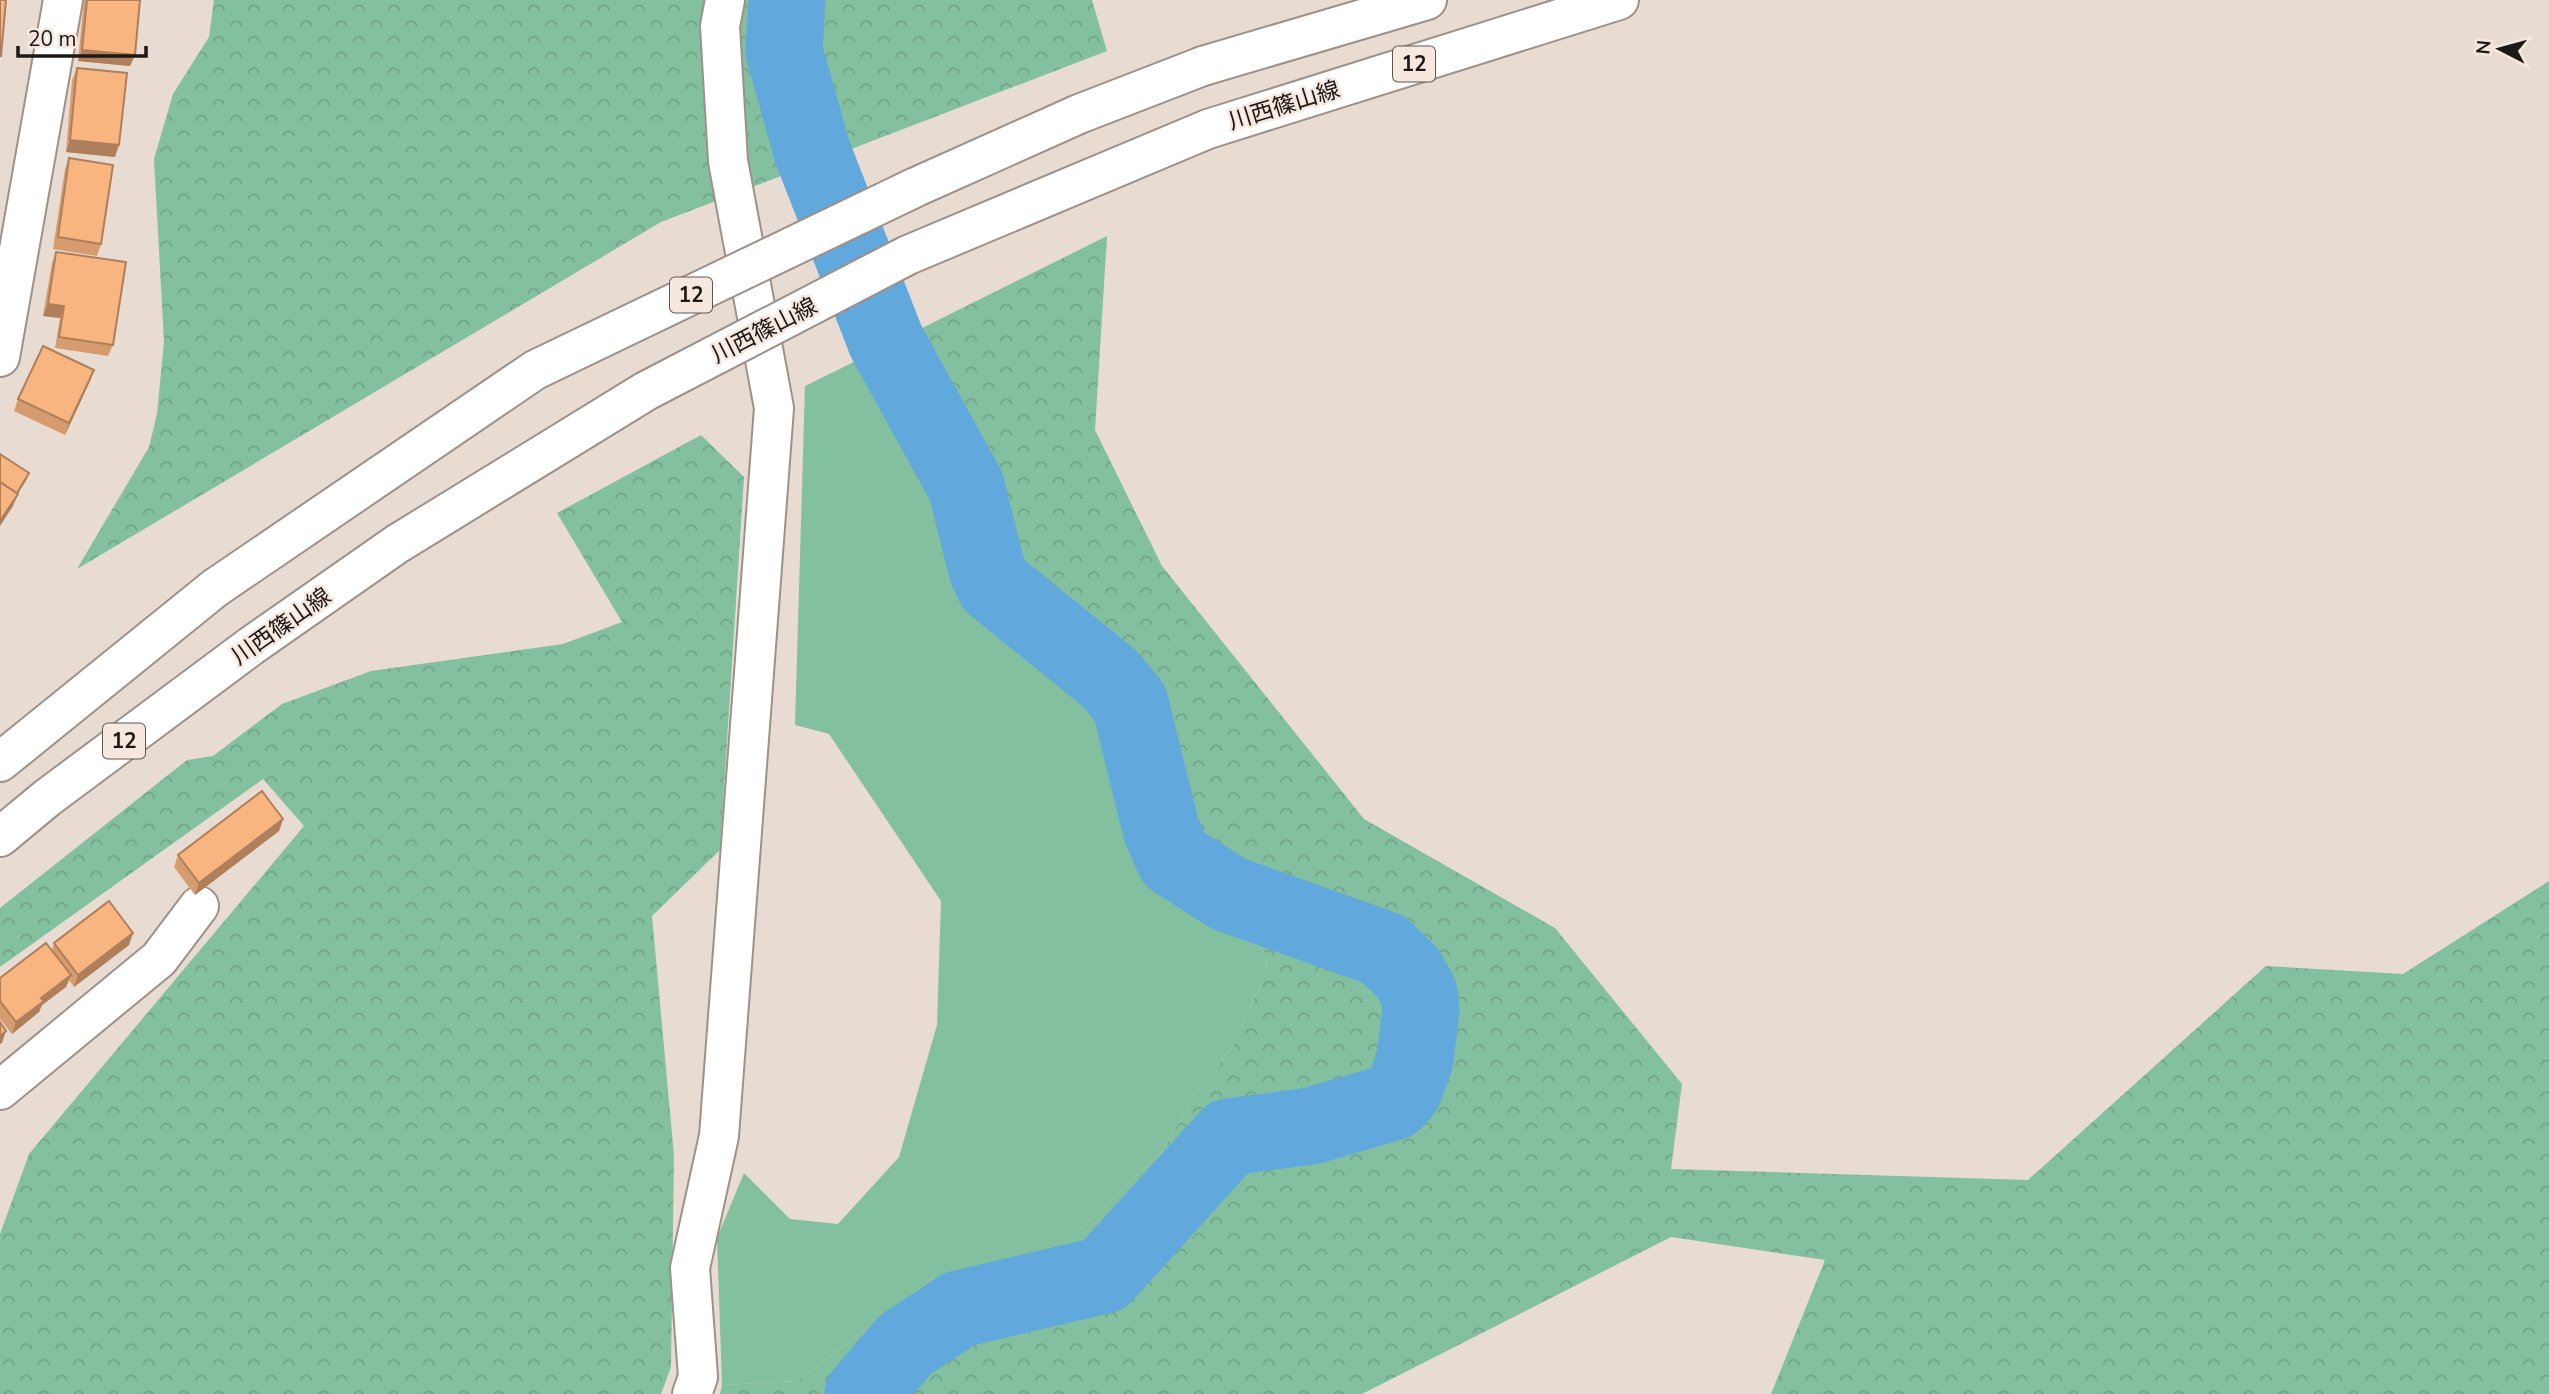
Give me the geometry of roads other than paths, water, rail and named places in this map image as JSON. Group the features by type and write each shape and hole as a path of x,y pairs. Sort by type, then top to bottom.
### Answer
{"main road":[{"path":"0,357 63,0"},
{"path":"692,1394 698,1377 690,1268 719,1136 774,408 728,161 720,26 725,0"},
{"name":"12","path":"0,762 215,588 535,370 916,187 1079,114 1203,66 1427,0"},
{"name":"川西篠山線","path":"0,837 251,646 397,544 646,391 908,255 1208,129 1619,0"},
{"path":"0,1090 159,958 199,906"}],"waterway":[{"path":"787,0 784,51 812,151 886,341 966,486 987,570 994,585 1109,678 1130,703 1161,829 1174,859 1229,894 1383,949 1407,972 1419,993 1421,1010 1415,1059 1404,1090 1393,1102 1311,1126 1229,1137 1104,1275 959,1309 905,1345 863,1394"}]}
